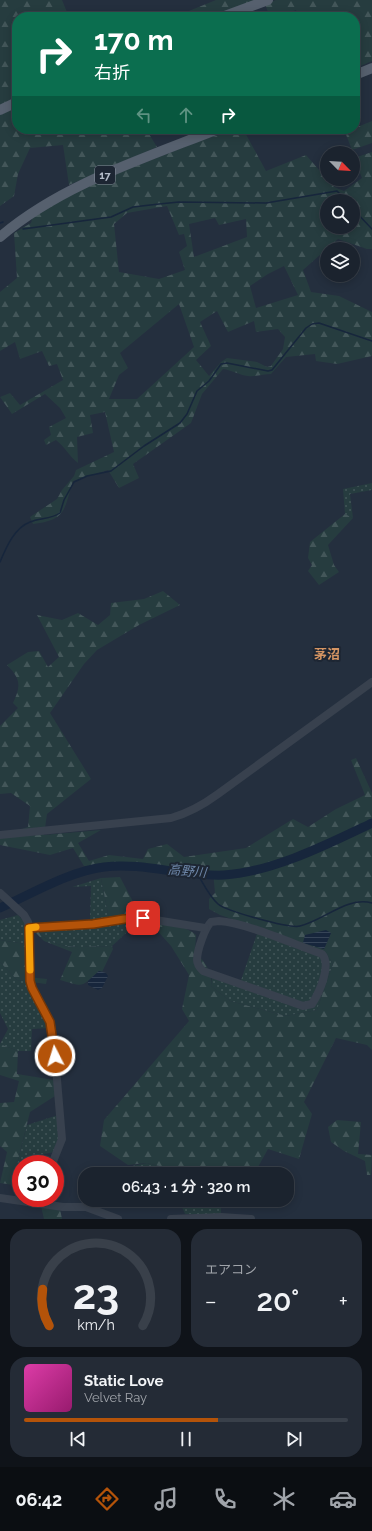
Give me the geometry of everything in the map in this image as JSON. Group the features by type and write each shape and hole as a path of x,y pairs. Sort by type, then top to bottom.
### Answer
{"main road":[{"path":"236,12 268,0"},
{"path":"360,73 372,68"},
{"path":"0,110 12,104"},
{"name":"17","path":"0,238 22,220 64,195 131,164 206,134"}],"street":[{"path":"0,835 171,818 184,815 198,808 218,794 372,682"},
{"path":"2,896 24,915 29,928 30,981 32,988 50,1022 54,1044 62,1139 56,1155"},
{"path":"29,928 93,924 124,919 143,918 205,928"},
{"path":"211,922 226,922 322,954 325,958 326,968 312,1004 303,1006 203,971 199,967 197,961 205,928 211,922"},
{"path":"0,1198 12,1199"},
{"path":"64,1204 86,1207 118,1219"},
{"path":"172,1219 221,1217 251,1219"}],"green space":[{"path":"0,0 62,0 67,12 12,12 12,101 0,106"},
{"path":"216,0 257,0 226,12 186,12"},
{"path":"276,0 372,0 372,61 360,66 360,12 297,12 296,10 290,12 268,12 265,4"},
{"path":"12,109 12,134 149,134 157,147 69,185 63,145 30,148 18,174 14,196 0,206 0,115"},
{"path":"372,121 372,143 360,147 350,146 346,134 360,134 360,126"},
{"path":"222,134 246,134 266,171 306,155 320,171 320,186 333,186 344,191 351,186 360,186 360,179 362,178 360,173 360,156 372,152 372,249 360,247 360,242 347,242 338,239 335,242 320,242 320,255 303,270 311,292 339,296 372,312 372,356 337,364 316,361 315,354 286,357 271,374 254,376 223,369 202,394 191,423 133,464 139,478 119,488 108,470 73,481 62,512 52,520 33,524 30,517 57,499 62,490 74,476 76,470 114,452 105,412 90,415 93,433 77,437 78,463 56,440 46,445 44,440 51,435 49,427 66,418 60,408 45,394 12,414 0,397 10,393 20,405 63,380 57,364 49,366 42,351 20,359 15,342 0,351 0,292 17,278 14,233 31,223 33,216 95,182 205,139","holes":["167,206 179,235 184,234 187,246 179,252 185,270 159,279 119,272 114,224 127,213","215,218 219,225 246,219 247,237 194,257 189,224","284,266 298,295 256,308 250,286 268,274","179,304 194,347 137,399 109,399 119,375 128,368 120,353","217,311 228,332 254,321 256,332 278,329 285,337 283,349 271,366 267,367 257,362 227,358 221,362 209,376 196,360 211,346 200,322"]},
{"path":"372,483 372,490 350,494 353,518 345,514 343,489"},
{"path":"345,514 353,518 328,545 334,565 339,572 319,585 308,571 312,565 308,558 310,542"},
{"path":"163,591 180,605 139,625 97,650 84,664 50,713 91,779 47,814 44,835 101,830 78,843 89,861 109,855 143,859 148,849 167,844 184,857 246,848 293,819 308,827 336,809 365,795 351,760 356,758 372,793 372,1050 367,1045 336,1038 304,1102 312,1114 299,1159 268,1149 258,1167 163,1167 147,1163 128,1165 100,1146 104,1120 189,1021 182,1009 189,975 171,946 155,928 157,924 183,928 196,935 195,951 205,963 209,971 211,976 211,986 230,1001 286,1016 317,1010 333,964 324,949 331,933 306,935 303,943 220,915 209,909 209,899 215,893 213,871 135,864 84,866 73,848 50,855 0,845 0,836 28,827 30,806 11,793 0,794 0,726 18,708 13,703 18,687 17,679 15,674 7,665 28,652 39,651 48,667 59,657 37,615 62,620 78,613 98,625 110,615 111,603 144,599"},
{"path":"120,877 140,915 109,919 101,878"},
{"path":"101,878 109,919 90,922 91,886 72,887"},
{"path":"18,915 25,923 25,944 0,940 0,920"},
{"path":"138,922 112,946 72,947 62,945 52,942 37,930"},
{"path":"259,928 324,949 333,964 317,1010 286,1016 230,1001 211,986 212,978 239,986"},
{"path":"37,930 52,942 62,945 72,947 112,946 113,949 102,972 99,971 85,983 78,985 74,984 60,980 72,952 44,941 34,931"},
{"path":"0,940 25,944 27,977 47,979 46,984 17,980 0,962"},
{"path":"0,962 17,980 27,981 50,1028 32,1029 31,1051 18,1051 0,1044 8,1029 0,1013"},
{"path":"0,1044 18,1051 17,1074 54,1080 55,1096 30,1112 19,1155 12,1155 12,1185 0,1183 7,1152 0,1146 0,1103 14,1102 19,1081 0,1075"},
{"path":"58,1115 61,1139 55,1152 38,1155 19,1155 27,1125"},
{"path":"337,1120 361,1122 358,1154 372,1155 371,1175 367,1175 365,1161 344,1151 331,1142 328,1127"},
{"path":"147,1163 163,1167 127,1167"},
{"path":"41,1207 60,1209 62,1219 44,1219"},
{"path":"182,1207 221,1207 221,1214 185,1214"}],"water":[{"path":"326,930 331,933 324,949 303,943 305,935"},
{"path":"99,971 106,973 108,976 102,988 98,990 88,985 88,981"}],"waterway":[{"path":"23,229 111,217 133,207 179,202 266,203 337,191 340,194"},
{"path":"360,216 372,229"},
{"path":"0,562 11,539 19,529 30,522 60,513 64,500 74,482 87,476 111,471 144,446 180,423 187,414 197,391 209,381 221,364 227,363 268,371 272,370 306,328 312,324 319,323 372,341"},
{"name":"高野川","path":"0,908 64,878 91,869 104,867 134,866 209,875 243,873 262,869 300,856 372,823"},
{"path":"197,873 215,901 223,907 245,915 284,925 300,926 353,903 372,903"}],"slow traffic":[{"path":"30,970 29,928 36,927"}],"district":[{"name":"茅沼","path":"327,654"}],"route":[{"path":"55,1056 53,1031 47,1012 32,988 30,981 29,928 93,924 124,919 143,918"}]}
